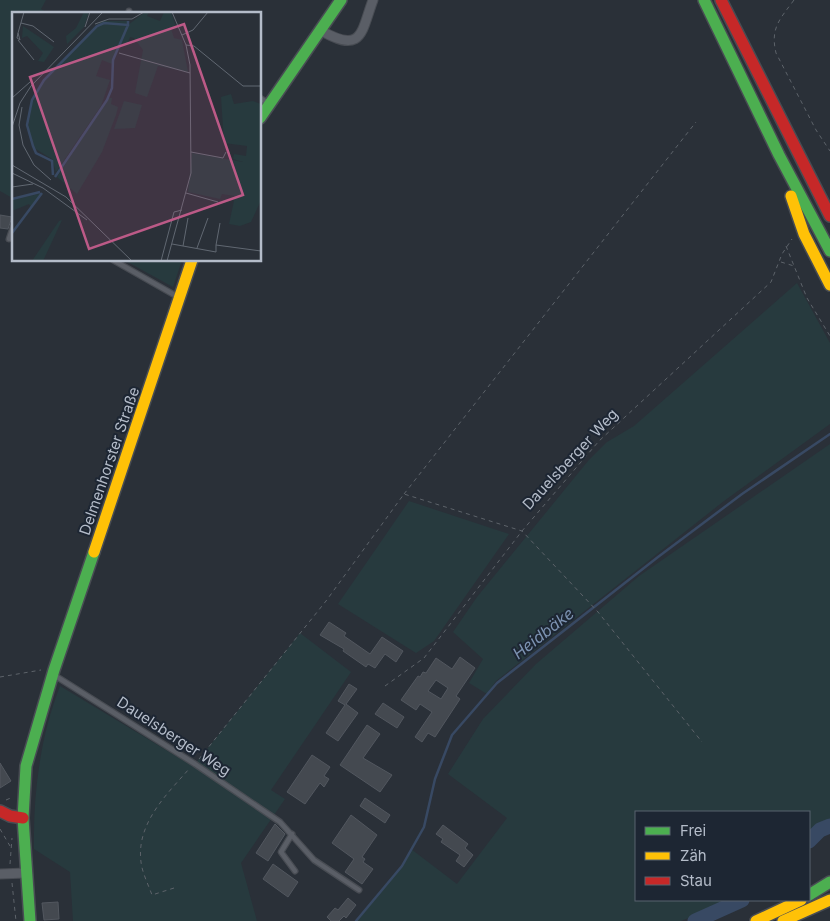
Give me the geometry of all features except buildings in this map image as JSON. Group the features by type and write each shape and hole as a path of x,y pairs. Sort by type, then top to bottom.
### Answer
{"main road":[{"path":"261,115 265,101 341,0"},
{"path":"704,0 779,155 830,251"},
{"path":"721,0 830,216"},
{"path":"791,142 830,194"},
{"path":"779,155 804,234 830,285"},
{"name":"Delmenhorster Straße","path":"30,921 23,818 26,766 53,672 192,261"},
{"path":"0,811 10,816 23,818"},
{"path":"810,894 830,882"},
{"path":"784,921 830,900"},
{"path":"756,921 799,901"}],"street":[{"path":"320,30 344,40 354,39 361,35 366,27 373,0"},
{"path":"0,874 26,873"}],"lane":[{"path":"9,239 12,230"},
{"path":"115,261 180,298"},
{"name":"Dauelsberger Weg","path":"53,672 195,764 280,822 314,860 358,890"},
{"path":"292,834 281,852 295,871"}],"path":[{"path":"794,0 779,21 773,39 776,53 816,130 830,151"},
{"path":"174,888 152,894 141,863 141,845 145,827 165,795 195,764 326,601 404,494 696,122"},
{"name":"Dauelsberger Weg","path":"385,686 424,658 522,530 599,441 771,282 786,246 798,234"},
{"path":"786,246 806,298 830,336"},
{"path":"780,262 795,266"},
{"path":"404,494 522,530 598,612 702,742"},
{"path":"0,676 53,672"},
{"path":"0,799 5,800 14,797"},
{"path":"0,829 10,847 16,921"}],"green space":[{"path":"0,0 46,0 41,9 46,12 12,12 12,198 0,191"},
{"path":"126,261 182,261 173,287"},
{"path":"797,283 830,343 830,424 724,501 496,681 487,694 469,683 483,659 453,632 477,597 588,461 607,442 634,426"},
{"path":"830,444 830,823 812,830 810,833 810,811 635,811 635,901 731,901 681,921 357,921 402,866 411,849 457,884 507,818 448,774 483,719 536,664 639,576"},
{"path":"409,501 509,534 434,641 416,653 338,604"},
{"path":"300,633 351,672 271,790 285,799 241,863 257,921 73,921 70,872 34,849 39,766 47,725 60,686 191,765 195,764"}],"waterway":[{"name":"Heidbäke","path":"356,921 402,866 424,827 435,779 452,735 497,683 742,494 830,434"},
{"path":"810,840 820,830 830,826"},
{"path":"695,921 740,901"}],"traffic: fast":[{"path":"261,117 341,0"},
{"path":"704,0 779,155 830,251"},
{"path":"30,921 23,818 26,766 54,670 94,552"},
{"path":"810,894 830,882"}],"traffic: slow":[{"path":"791,196 804,234 830,285"},
{"path":"94,552 192,261"},
{"path":"783,921 830,900"},
{"path":"756,921 799,901"}],"traffic: jam":[{"path":"721,0 830,216"},
{"path":"0,811 10,816 23,818"}]}
